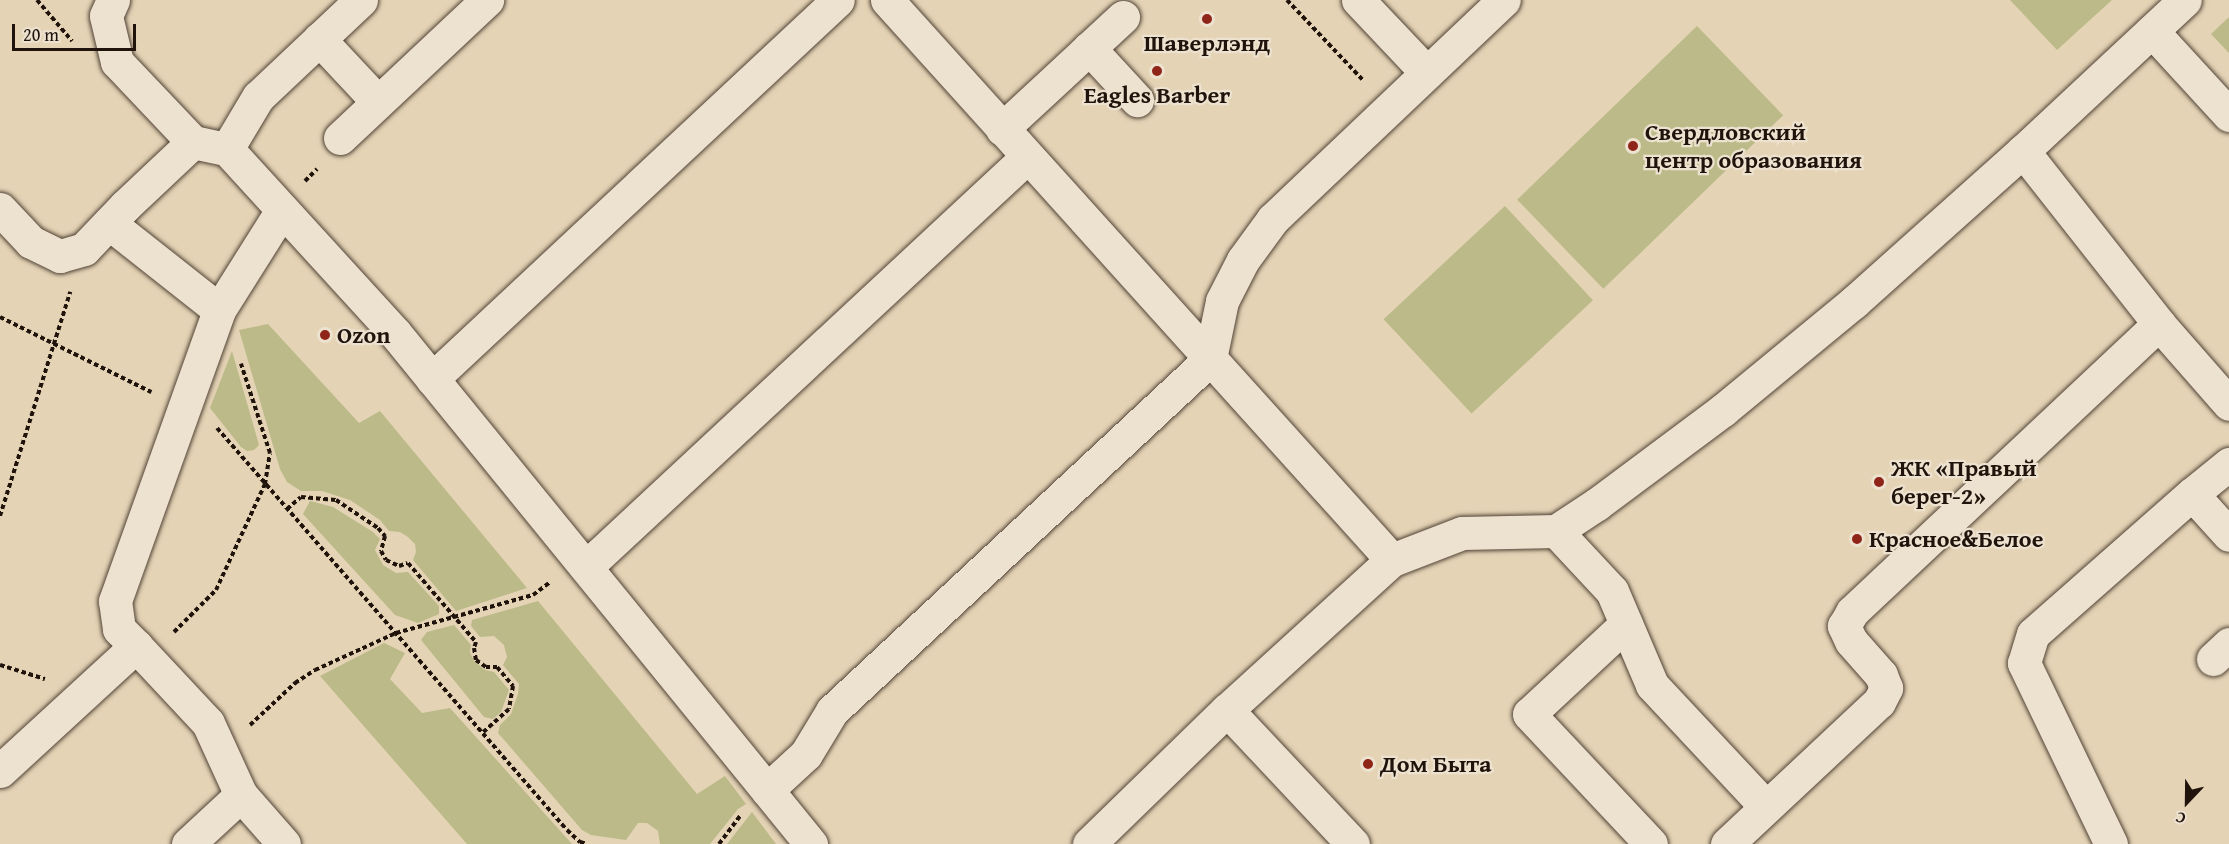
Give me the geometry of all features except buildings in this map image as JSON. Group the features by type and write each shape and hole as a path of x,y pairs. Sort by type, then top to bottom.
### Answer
{"lane":[{"path":"113,0 106,16 117,62 193,142 227,149 395,333 811,844"},
{"path":"227,149 258,97 362,0"},
{"path":"340,138 488,0"},
{"path":"432,379 838,0"},
{"path":"887,0 1392,560"},
{"path":"1358,0 1427,73"},
{"path":"767,790 806,754 832,711 1210,359 1222,301 1244,260 1273,219 1504,0"},
{"path":"1089,844 1227,710 1392,560 1462,533 1556,531 1597,504 1723,410 1854,302 2023,151 2185,0"},
{"path":"1002,129 1123,17"},
{"path":"2152,31 2229,115"},
{"path":"319,39 378,102"},
{"path":"1089,48 1137,100"},
{"path":"0,209 31,242 60,256 84,249 193,142"},
{"path":"2023,151 2159,324 2229,404"},
{"path":"583,563 1027,157"},
{"path":"282,210 219,310 115,601 119,629 208,723 241,795 284,844"},
{"path":"109,223 219,310"},
{"path":"1726,844 1879,702 1886,688 1881,675 1851,641 1844,626 1852,612 2159,324"},
{"path":"2111,844 2024,663 2033,634 2192,494 2229,465"},
{"path":"2192,494 2229,535"},
{"path":"1556,531 1612,591 1652,685 1766,807"},
{"path":"1626,624 1529,714 1651,844"},
{"path":"0,771 141,651"},
{"path":"1227,710 1353,844"},
{"path":"188,844 241,795"}],"path":[{"path":"1287,0 1390,108"},
{"path":"282,210 298,187 333,155 340,138"},
{"path":"0,516 84,249"},
{"path":"141,651 182,626 216,590 265,484 270,453 235,346 219,310"},
{"path":"0,317 54,344 186,402 265,484 567,830 580,842 587,844"},
{"path":"287,509 301,497 336,500 353,509 385,536 381,551 386,560 399,566 408,563 476,642 474,648 476,660 486,667 497,667 513,686 509,709 483,733"},
{"path":"221,752 295,683 315,670 396,633 533,595 583,563"}],"shaded area":[{"path":"2010,0 2112,0 2057,50"},
{"path":"2229,17 2229,53 2211,34"},
{"path":"1697,26 1783,115 1603,289 1517,200"},
{"path":"1505,206 1593,300 1472,414 1384,319"},
{"path":"268,324 359,423 380,411 527,588 456,611 413,560 416,552 415,544 408,537 400,532 389,531 380,520 350,500 322,491 301,491 287,482 280,469 239,330"},
{"path":"232,351 259,445 254,450 247,451 241,447 210,408"},
{"path":"310,501 333,507 373,532 380,539 375,550 383,565 396,573 408,572 439,606 439,614 418,623 395,615 303,514"},
{"path":"538,601 697,794 725,776 746,804 738,809 710,844 660,844 658,831 647,823 638,823 626,840 591,835 582,830 498,733 500,725 511,714 519,684 503,665 507,657 504,645 494,636 480,637 471,626 472,620"},
{"path":"454,625 471,645 470,652 474,661 485,670 494,672 509,690 501,712 493,719 484,717 421,640 427,632"},
{"path":"384,643 405,653 390,679 422,713 450,708 572,844 467,844 320,676"},
{"path":"752,812 776,844 727,844"}],"place":[{"name":"Шаверлэнд","path":"1207,19"},
{"name":"Eagles Barber","path":"1157,71"},
{"name":"Свердловский центр образования","path":"1633,146"},
{"name":"Ozon","path":"325,335"},
{"name":"ЖК «Правый берег-2»","path":"1879,482"},
{"name":"Красное&Белое","path":"1857,539"},
{"name":"Дом Быта","path":"1368,764"}]}
